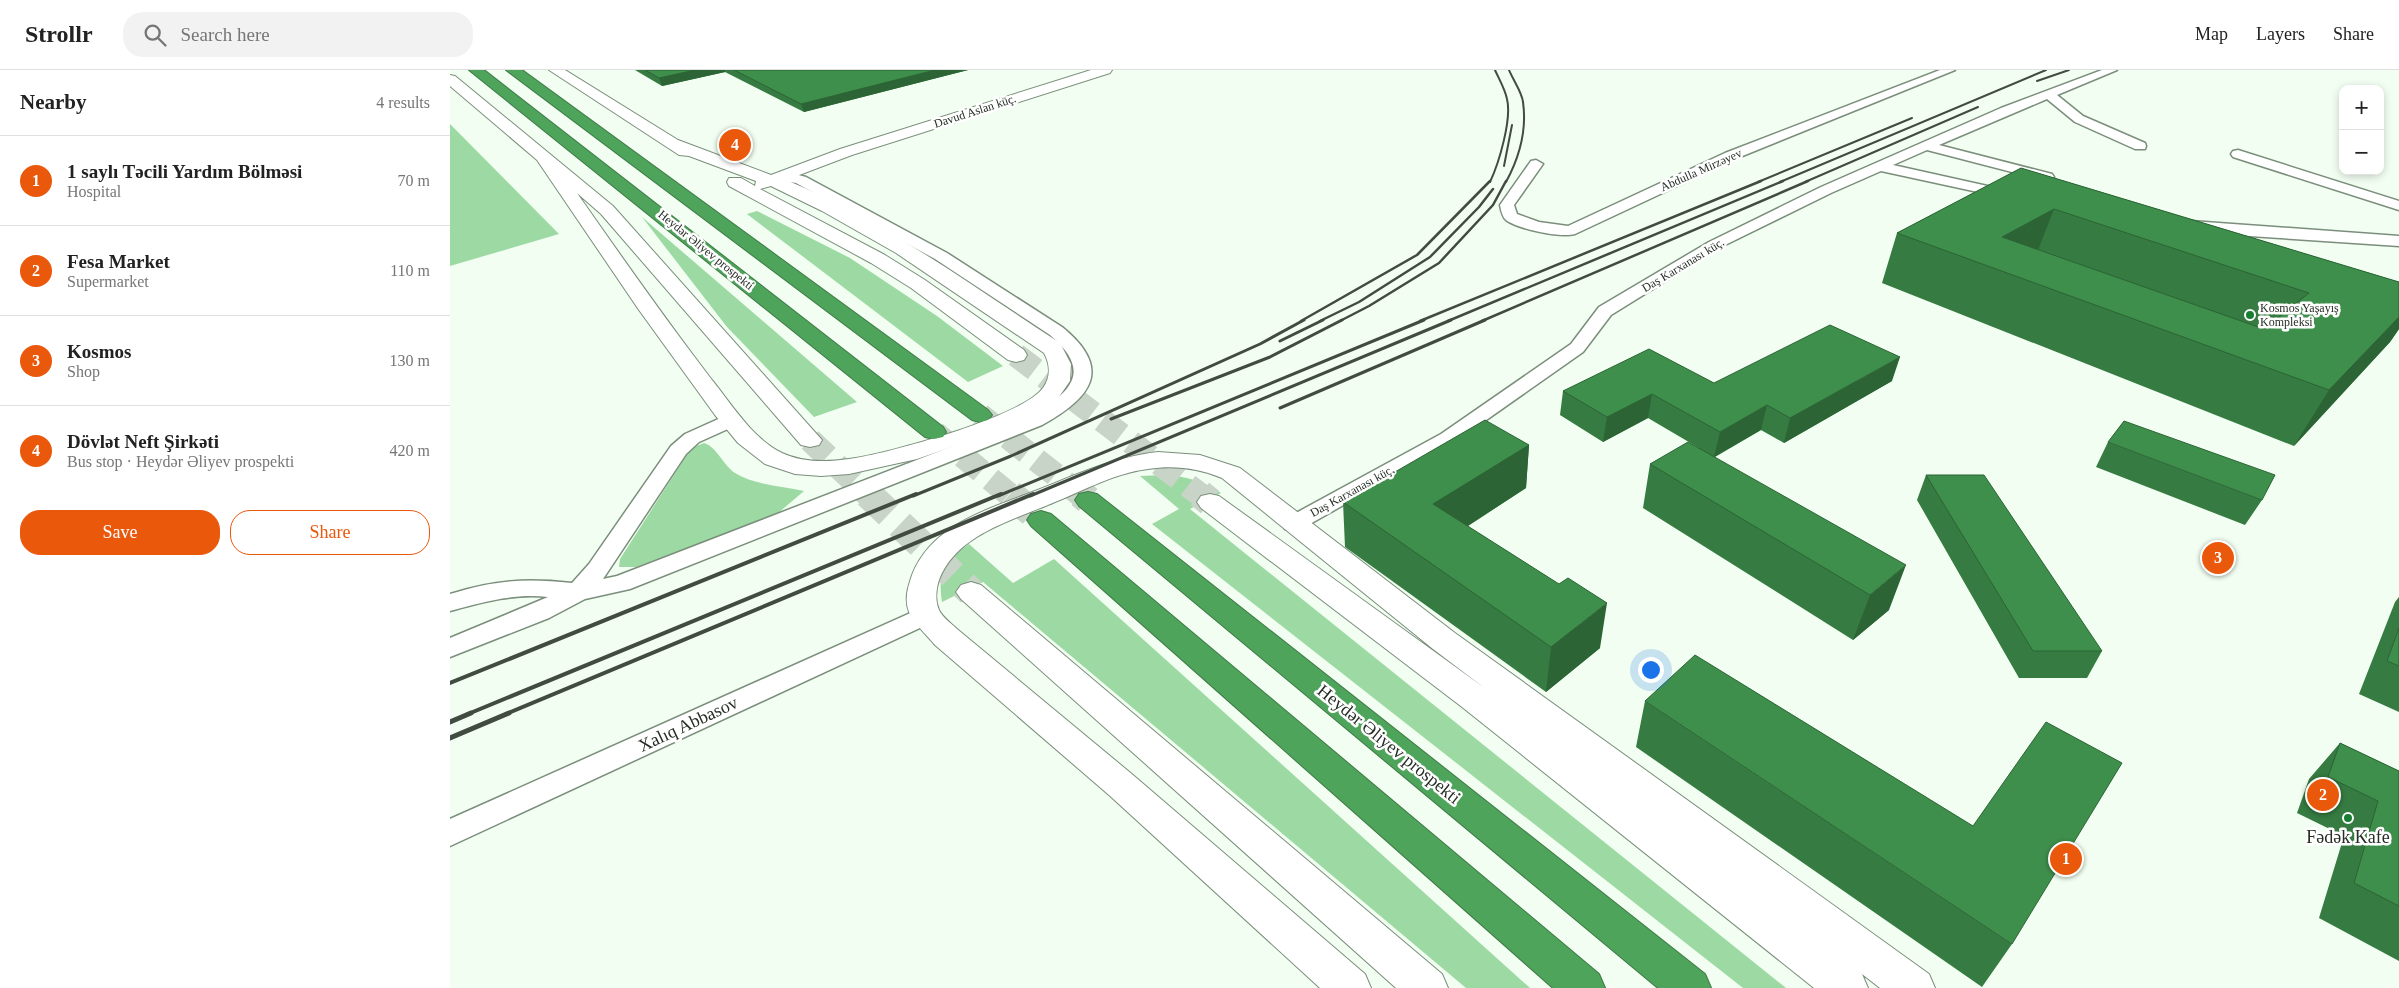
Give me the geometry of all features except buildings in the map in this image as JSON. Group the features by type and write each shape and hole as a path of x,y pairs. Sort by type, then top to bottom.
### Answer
{"highway":[{"name":"Heydər Əliyev prospekti","path":"476,70 934,432"},
{"name":"Heydər Əliyev prospekti","path":"513,70 701,207 980,416"},
{"name":"Heydər Əliyev prospekti","path":"1088,500 1690,988"},
{"path":"1041,520 1584,988"}],"main road":[{"path":"556,70 670,143 771,190 918,284 1016,354"},
{"name":"Davud Aslan küç.","path":"846,152 1105,70"},
{"path":"450,78 545,160 607,210 810,440"},
{"path":"458,108 489,112"},
{"path":"670,143 764,167 792,165 846,152"},
{"path":"771,190 846,152"},
{"path":"545,160 682,356 732,420 758,448 776,460 799,466 852,466 922,451 1025,412 1051,393 1060,379 1059,357 1052,348 1037,337 903,249 797,191 771,190"},
{"path":"1350,988 1121,785 946,637 926,616 922,602 926,576 933,562 949,543 976,526 1110,470 1136,462 1185,459 1216,466 1245,483 1293,524 1550,721 1914,988"},
{"path":"1210,502 1474,698 1847,988"},
{"path":"971,592 1427,988"}],"street":[{"name":"Abdulla Mirzəyev","path":"1536,164 1507,205 1510,216 1525,224 1546,229 1570,231 1730,156 1950,70"},
{"name":"Daş Karxanası küç.","path":"1293,524 1448,438 1577,348 1605,311 1705,250 1826,190 1882,167 2005,111 2112,70"},
{"path":"2050,95 2079,119 2140,146"},
{"path":"1927,146 2057,180"},
{"path":"2238,154 2399,206"},
{"path":"1882,167 2022,197"},
{"path":"450,604 480,593 532,587 578,592 604,588 640,576 1035,420 1063,404 1079,387 1084,377 1083,359 1071,341 941,256 801,180 791,177 771,190"},
{"path":"2180,223 2234,230 2399,241"},
{"path":"450,648 540,612 578,592 597,570 678,450 692,438 732,420"},
{"name":"Xalıq Abbasov","path":"450,833 926,616"}],"green space":[{"path":"450,124 559,234 450,266"},
{"path":"757,211 850,258 937,316 1003,366 968,382 747,214"},
{"path":"642,217 857,402 814,417 727,327"},
{"path":"704,443 713,448 731,470 743,477 759,483 804,491 777,514 636,567 619,567 620,559 688,453 694,447"},
{"path":"1164,475 1194,480 1208,485 1221,493 1190,509 1786,988 1743,988 1152,524 1179,509 1140,476"},
{"path":"969,544 1013,583 1054,559 1530,988 1466,988 983,582 942,602 941,583 945,568 954,556"}],"tunnel":[{"path":"1016,355 1202,496"},
{"path":"980,415 1082,496"},
{"path":"935,433 1011,496"},
{"path":"810,440 869,496"},
{"path":"868,494 971,592"},
{"path":"1010,494 1041,520"},
{"path":"1081,494 1088,500"},
{"path":"1200,494 1210,502"}],"railway":[{"path":"1490,182 1501,153 1508,118 1506,95 1495,70"},
{"path":"1506,182 1518,154 1524,123 1522,98 1509,70"},
{"path":"1780,182 2046,70"},
{"path":"2037,81 2069,70"},
{"path":"1805,182 1978,107"},
{"path":"1758,182 1912,118"},
{"path":"1504,166 1512,125"},
{"path":"1301,321 1417,255 1490,181"},
{"path":"1340,321 1369,306 1439,263 1493,205 1506,181"},
{"path":"1420,321 1761,181"},
{"path":"1448,321 1783,181"},
{"path":"1482,321 1808,181"},
{"path":"1320,321 1359,302 1430,257 1479,207 1493,189"},
{"path":"913,496 1011,456 1260,344 1304,320"},
{"path":"1280,341 1323,320"},
{"path":"1111,419 1270,357 1342,320"},
{"path":"998,496 1424,320"},
{"path":"1030,496 1451,320"},
{"path":"1280,408 1485,320"},
{"path":"450,683 916,494"},
{"path":"468,714 1001,494"},
{"path":"506,714 1033,494"},
{"path":"450,722 471,713"},
{"path":"450,738 509,713"}],"place":[{"name":"Dövlət Neft Şirkəti","path":"735,145"},
{"name":"Kosmos Yaşayış Kompleksi","path":"2250,315"},
{"name":"Kosmos","path":"2218,558"},
{"name":"Fesa Market","path":"2323,795"},
{"name":"Fədək Kafe","path":"2348,818"},
{"name":"1 saylı Təcili Yardım Bölməsi","path":"2066,859"}]}
